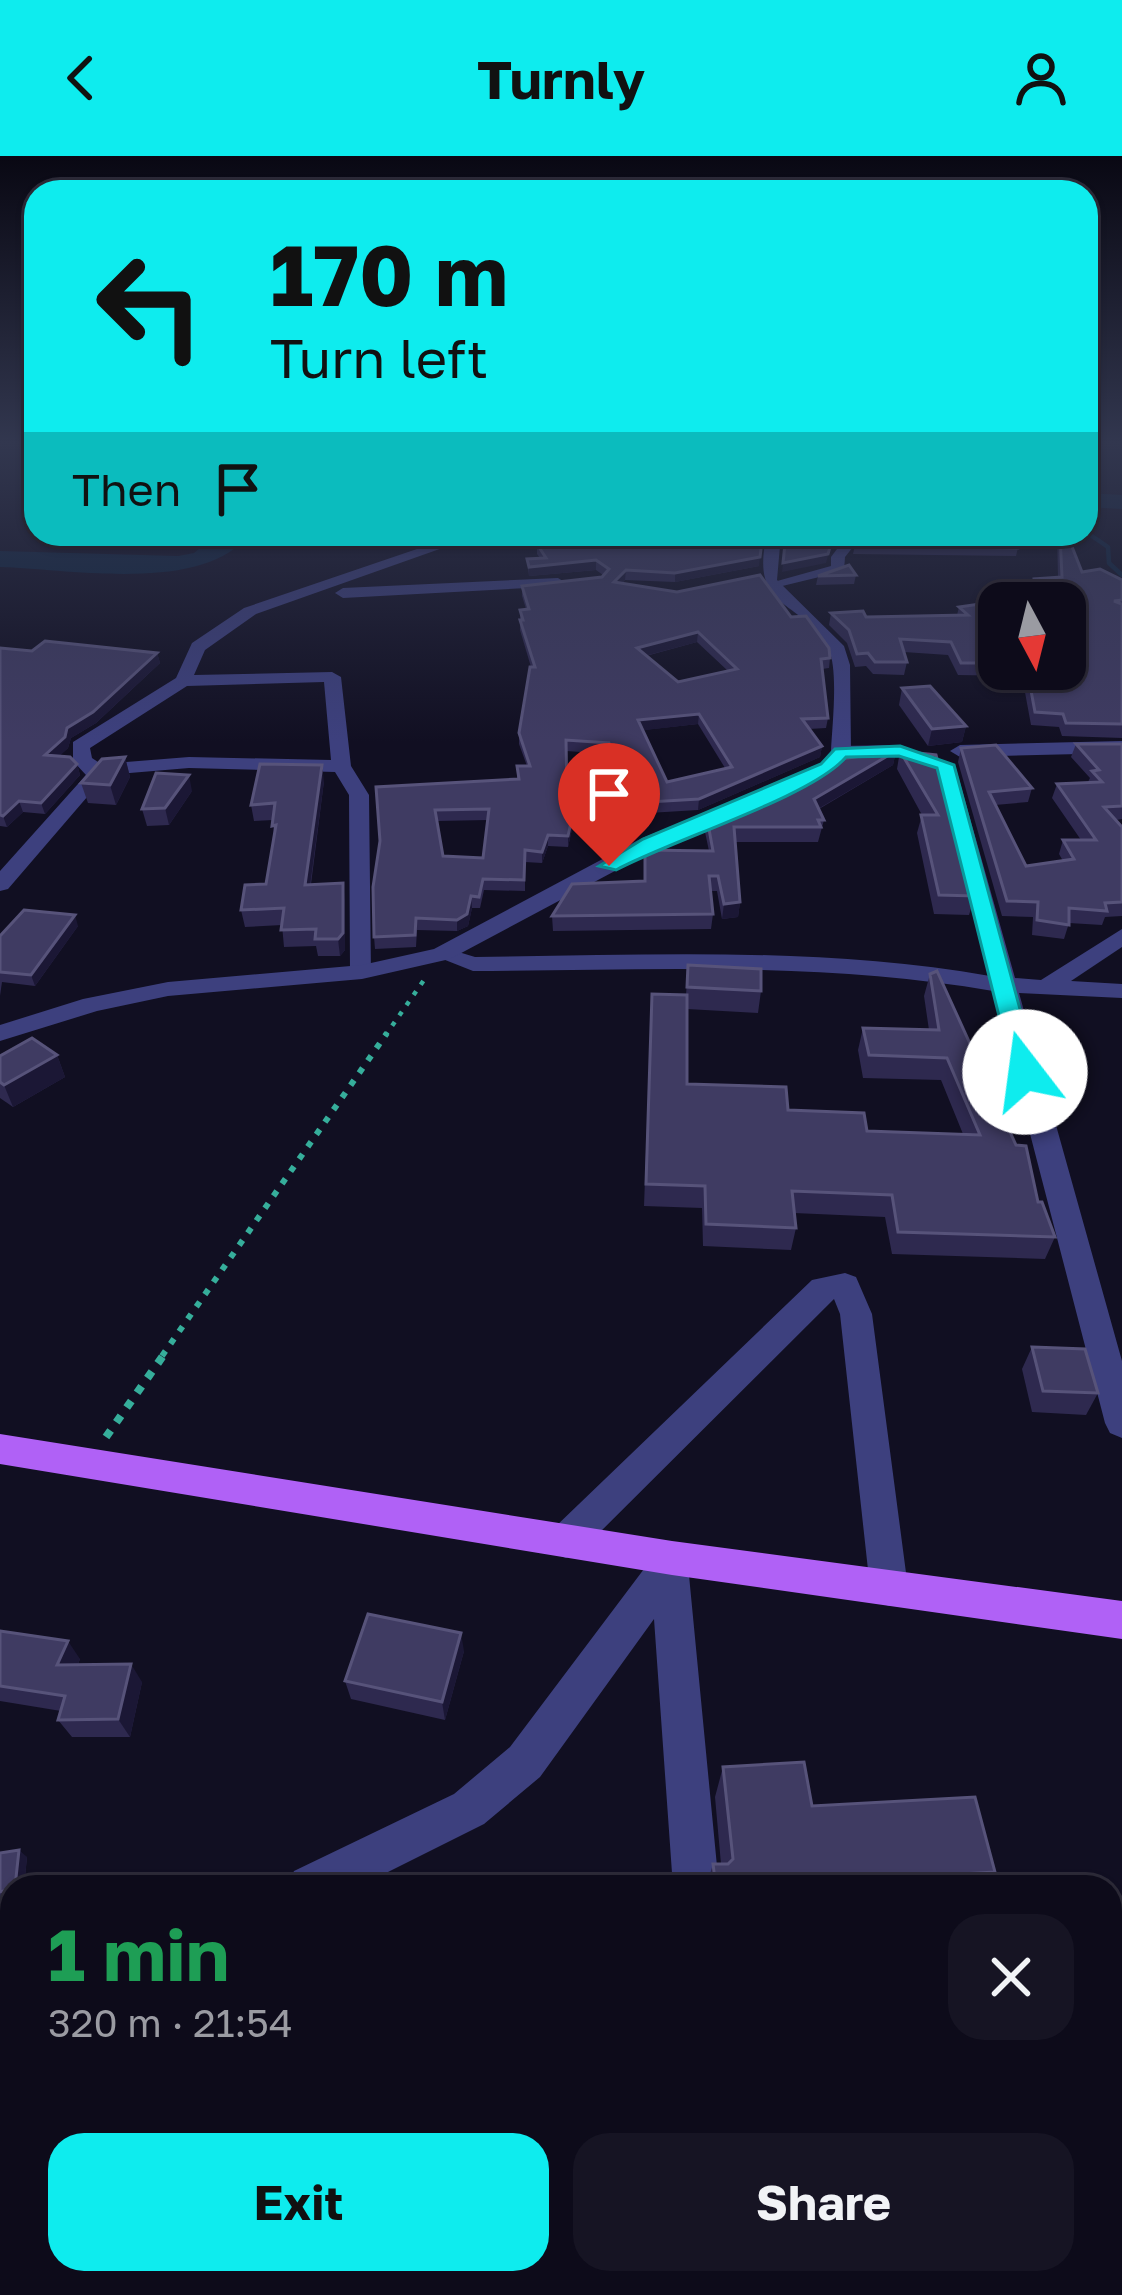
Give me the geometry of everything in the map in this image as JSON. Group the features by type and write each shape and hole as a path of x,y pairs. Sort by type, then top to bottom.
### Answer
{"main road":[{"path":"0,1449 566,1541 670,1564 1122,1620"}],"street":[{"path":"183,680 198,647 250,611 443,546"},
{"path":"765,580 772,546"},
{"path":"765,580 838,568 838,557 847,546"},
{"path":"0,1033 92,1004 168,988 362,972 442,954 650,843 827,768 841,752 842,665 836,646 765,580"},
{"path":"295,595 508,588 574,581"},
{"path":"341,766 225,761 97,770 83,761 80,746 183,680 332,677 341,766 359,795 362,972"},
{"path":"915,756 1007,746 1122,747"},
{"path":"841,752 900,751 945,765 1000,985 1122,1423"},
{"path":"0,884 97,770"},
{"path":"1048,986 1122,936"},
{"path":"442,954 473,964 783,962 926,972 1000,985 1122,991"},
{"path":"566,1541 823,1289 845,1285 856,1314 889,1588"},
{"path":"334,1875 469,1809 525,1762 670,1564"},
{"path":"670,1564 695,1875"}],"path":[{"path":"87,1465 442,954"}],"building":[{"path":"538,546 761,546 760,557 675,573 626,570 614,582 677,592 760,575 791,617 806,616 829,648 830,658 821,659 828,718 802,719 822,746 699,799 632,803 609,743 566,740 567,796 577,796 568,836 548,835 542,852 525,850 524,880 483,879 479,897 471,896 467,914 457,920 416,918 415,935 374,937 373,887 380,841 376,787 519,779 517,766 530,766 519,733 530,667 535,667 520,620 520,610 529,609 522,586 602,577 609,569 596,560 529,567 527,559 546,558","holes":["698,632 737,669 678,682 637,648","699,714 732,767 667,782 638,720","489,809 483,858 443,856 435,810"]},
{"path":"785,546 830,546 828,554 783,563"},
{"path":"909,546 1018,546 1018,548"},
{"path":"1061,546 1072,546 1082,572 1100,569 1122,580 1122,600 1114,601 1122,604 1122,724 1066,723 1063,714 1035,712 1031,690 1086,690 1086,582 1034,579 1062,577"},
{"path":"849,565 856,575 818,576"},
{"path":"978,604 978,663 961,663 951,642 900,639 907,662 875,662 868,653 857,654 849,630 831,613 968,615 959,607"},
{"path":"45,641 157,653 93,712 67,728 65,737 45,755 70,757 77,764 41,803 19,801 3,816 0,648 32,651"},
{"path":"930,686 966,726 932,729 902,688"},
{"path":"1076,744 1122,744 1122,806 1104,807 1122,827 1122,902 1105,903 1107,911 1069,908 1069,925 1037,920 1038,902 1007,901 961,748 996,745 1032,788 989,792 1026,866 1074,859 1063,840 1096,840 1057,784 1102,782 1092,771 1099,770"},
{"path":"896,751 814,799 824,820 818,820 821,827 734,827 740,902 724,904 718,876 709,876 713,914 552,916 572,884 645,881 645,850 713,851 707,818 841,759"},
{"path":"900,751 936,755 975,896 939,895 921,815 938,815"},
{"path":"125,757 110,785 81,783 102,759"},
{"path":"260,764 322,765 305,885 343,883 343,933 338,939 315,939 316,929 281,930 284,908 241,910 245,885 266,884 276,825 272,826 275,803 251,805"},
{"path":"156,773 189,775 165,808 142,809"},
{"path":"24,910 75,915 31,975 0,972 0,936"},
{"path":"688,965 761,969 761,991 687,987"},
{"path":"937,971 1016,1145 1026,1146 1038,1202 1055,1237 898,1232 892,1195 792,1191 796,1228 706,1224 705,1186 646,1184 652,994 687,995 687,1084 786,1087 788,1110 864,1113 867,1131 980,1135 947,1058 869,1055 863,1028 939,1030 930,974"},
{"path":"32,1038 57,1055 4,1085 0,1056"},
{"path":"1032,1347 1085,1349 1098,1393 1043,1391"},
{"path":"368,1614 461,1633 442,1702 345,1681"},
{"path":"0,1631 68,1641 57,1665 131,1664 118,1719 58,1720 65,1696 0,1686"},
{"path":"804,1762 812,1806 975,1797 995,1872 714,1875 713,1864 728,1864 733,1859 723,1767"},
{"path":"19,1850 16,1875 0,1875 0,1853"}],"waterway":[{"path":"1102,543 1108,547 1109,563 1122,575"},
{"path":"0,559 178,564 202,559 221,546"}],"route":[{"path":"609,866 650,843 789,787 827,768 841,752 900,751 945,765 1025,1072"}]}
